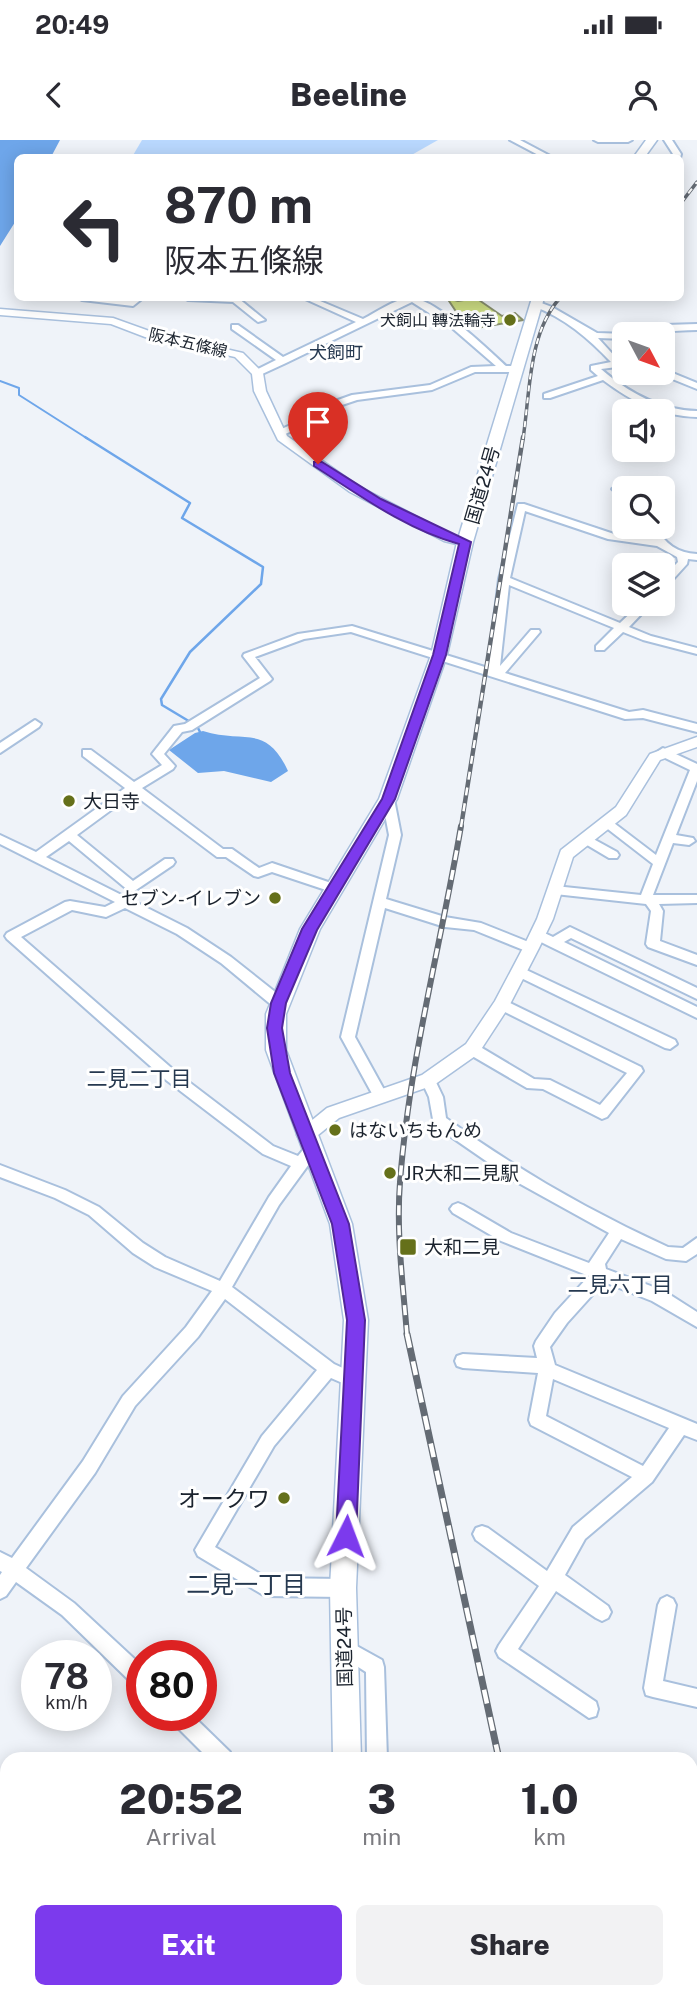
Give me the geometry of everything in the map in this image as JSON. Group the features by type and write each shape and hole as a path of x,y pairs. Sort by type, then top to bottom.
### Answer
{"highway":[{"path":"641,154 652,140"},
{"name":"国道24号","path":"347,1752 343,1588 356,1320 341,1224 306,1149 276,1050 275,1028 279,1003 310,929 388,799 439,655 510,367 537,301"}],"main road":[{"name":"阪本五條線","path":"0,312 113,321 169,340 215,347 239,355 257,373"},
{"path":"257,373 260,391 280,433 300,452 354,489 447,538 465,542"},
{"path":"306,1149 333,1113 428,1080 472,1049 520,972 555,890 566,854 621,811 650,762 663,752 697,742"}],"street":[{"path":"514,140 543,154"},
{"path":"598,140 628,140"},
{"path":"89,317 101,301"},
{"path":"112,301 135,301"},
{"path":"236,301 261,320"},
{"path":"314,301 363,322"},
{"path":"257,373 406,301"},
{"path":"418,301 440,313 479,345 488,358 510,367"},
{"path":"537,301 558,311 574,327 590,335 612,356"},
{"path":"236,327 283,361"},
{"path":"676,328 697,327"},
{"path":"590,335 612,336"},
{"path":"612,365 594,368 602,378 653,405 697,415"},
{"path":"280,433 316,417 324,408 336,403 432,387 474,369 510,367"},
{"path":"676,377 697,386"},
{"path":"547,396 602,378"},
{"path":"495,676 504,579 521,506 612,537 660,543 682,556 697,557"},
{"path":"658,539 660,543"},
{"path":"675,571 683,562 682,556"},
{"path":"504,579 647,638 697,651"},
{"path":"600,648 635,616"},
{"path":"38,857 131,789 169,766 158,754 178,729 192,725 266,678 248,656 302,636 352,629 629,716 643,714 697,728"},
{"path":"495,676 535,632"},
{"path":"0,749 35,724"},
{"path":"663,752 696,768 646,895 657,911 653,944 697,960"},
{"path":"87,753 131,789 221,854 228,852 258,873 272,867 333,888"},
{"path":"380,1096 348,1037 395,835 388,799"},
{"path":"606,823 659,863"},
{"path":"68,834 133,888 169,862"},
{"path":"670,838 689,841"},
{"path":"0,839 182,931 279,1003"},
{"path":"586,839 613,855"},
{"path":"555,890 650,900 697,899"},
{"path":"378,901 444,922 476,926 534,942 554,943 697,1013"},
{"path":"126,902 106,912 70,905 12,936 181,1084 268,1150 306,1149"},
{"path":"554,943 570,932 697,994"},
{"path":"520,972 670,1044"},
{"path":"472,1049 532,1084 545,1084 602,1113 636,1071 502,1004"},
{"path":"428,1080 436,1097 439,1121 480,1152 550,1195 666,1253 686,1255 697,1244"},
{"path":"0,1590 7,1566 89,1467 129,1401 192,1332 223,1289 306,1149"},
{"path":"0,1171 60,1194 94,1211 160,1262 223,1289 328,1369 354,1381"},
{"path":"458,1209 506,1237 599,1276 658,1296 697,1320"},
{"path":"599,1276 597,1263 618,1231"},
{"path":"599,1276 561,1318 542,1346 547,1368 537,1420 646,1476"},
{"path":"463,1361 547,1368 688,1430 646,1476 579,1534 540,1602 505,1651 589,1709"},
{"path":"328,1369 268,1441 204,1550 265,1587 343,1588"},
{"path":"482,1534 601,1612"},
{"path":"7,1566 87,1625 126,1663"},
{"path":"667,1605 653,1688 697,1698"},
{"path":"344,1648 375,1667 377,1752"},
{"path":"194,1731 216,1752"}],"shaded area":[{"path":"142,140 438,140 413,154 134,154"}],"water":[{"path":"0,140 60,140 53,154 14,154 14,224 0,246"},
{"path":"203,731 262,741 280,756 288,771 271,782 224,771 198,773 169,750 195,733"}],"building":[{"path":"449,301 480,301 502,316 515,313 523,320 477,328 467,318 461,319"}],"waterway":[{"path":"0,381 19,388 19,395 88,439"},
{"path":"85,437 190,503 182,518 263,567 261,584 190,652 161,699 162,705 197,726 202,736"}],"railway":[{"path":"684,199 697,182"},
{"path":"523,439 536,346 542,328 558,301"},
{"path":"461,827 523,437"},
{"path":"407,1335 399,1220 404,1137 418,1048 461,826"},
{"path":"407,1334 497,1752"}],"place":[{"name":"犬飼山 轉法輪寺","path":"510,320"},
{"name":"大日寺","path":"69,801"},
{"name":"セブン-イレブン","path":"275,898"},
{"name":"はないちもんめ","path":"335,1130"},
{"name":"JR大和二見駅","path":"390,1173"},
{"name":"大和二見","path":"408,1247"},
{"name":"オークワ","path":"284,1498"}],"district":[{"name":"犬飼町","path":"336,352"},
{"name":"二見二丁目","path":"139,1078"},
{"name":"二見六丁目","path":"620,1284"},
{"name":"二見一丁目","path":"246,1584"}],"route":[{"path":"318,464 377,502 447,538 465,542 439,655 388,799 310,929 276,1014 276,1050 282,1073 341,1224 356,1320 346,1536"}]}
